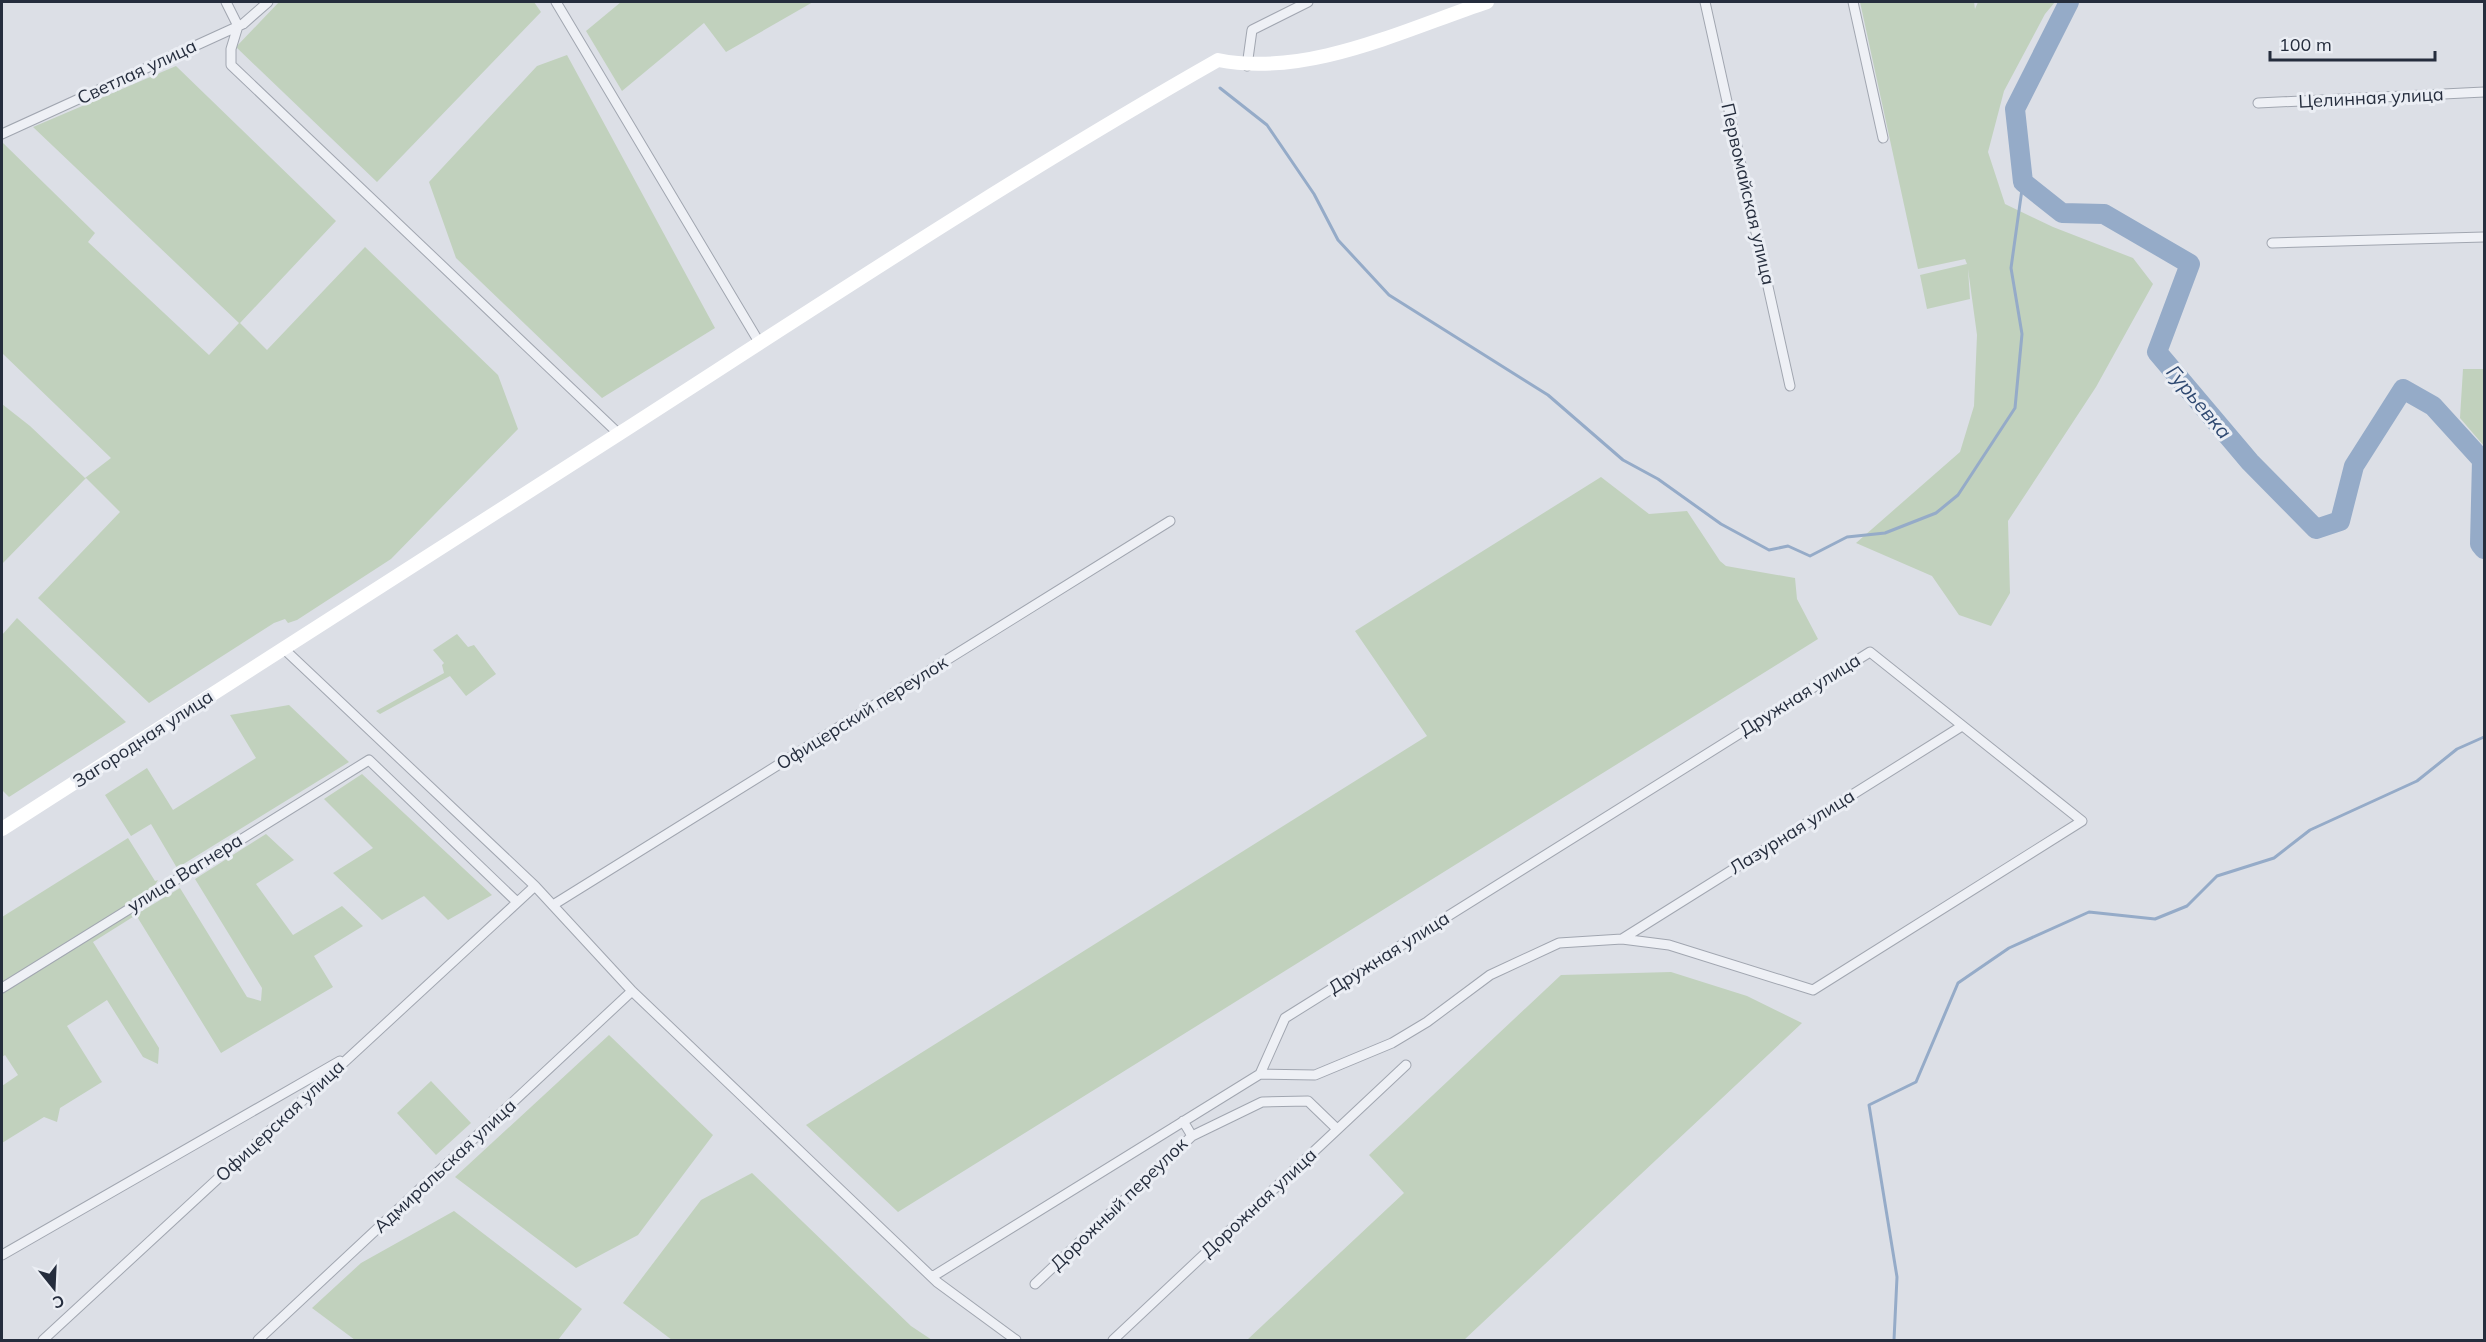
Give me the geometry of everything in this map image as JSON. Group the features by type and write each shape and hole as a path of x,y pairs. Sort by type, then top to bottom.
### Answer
{"street":[{"path":"226,2 238,26 231,49 231,65 619,434"},
{"name":"Светлая улица","path":"2,134 243,24 268,2"},
{"path":"556,2 759,342"},
{"path":"1247,66 1252,30 1308,2"},
{"name":"Загородная улица","path":"2,829 759,342 1093,131 1218,60 1247,66 1329,56 1487,2"},
{"name":"Первомайская улица","path":"1705,2 1791,386"},
{"path":"1853,2 1883,138"},
{"name":"Целинная улица","path":"2258,103 2484,92"},
{"path":"2272,243 2484,237"},
{"name":"Офицерский переулок","path":"553,906 1170,520"},
{"path":"284,648 535,885 632,991 932,1277 1016,1341"},
{"name":"Дружная улица","path":"1260,1074 1285,1018 1870,652 2082,821 1813,990 1669,945 1622,939"},
{"name":"Лазурная улица","path":"1622,939 1962,726"},
{"name":"улица Вагнера","path":"2,988 369,760 517,902"},
{"name":"Офицерская улица","path":"43,1341 535,885"},
{"path":"932,1277 1260,1074 1314,1075 1392,1043 1426,1022 1490,975 1558,943 1622,939"},
{"name":"Адмиральская улица","path":"258,1341 632,991"},
{"path":"2,1255 355,1052"},
{"name":"Дорожная улица","path":"1113,1341 1406,1065"},
{"path":"1192,1136 1262,1101 1308,1101 1337,1130"},
{"name":"Дорожный переулок","path":"1035,1284 1192,1136 1183,1121"}],"green space":[{"path":"279,2 534,2 541,12 377,182 236,47"},
{"path":"621,2 813,2 726,52 704,23 622,91 586,31"},
{"path":"1860,2 1974,2 1975,9 1978,2 2055,2 2045,14 2004,91 1988,152 2005,204 2053,227 2133,258 2153,284 2096,387 2008,521 2010,593 1991,626 1959,615 1932,576 1856,543 1960,452 1974,406 1977,335 1968,269 1970,299 1927,309 1920,275 1967,264 1965,259 1918,269"},
{"path":"567,55 715,328 602,398 456,258 429,182 537,66"},
{"path":"176,66 336,221 240,323 267,350 365,247 498,375 518,429 391,559 297,620 288,623 285,619 274,623 149,703 38,598 120,512 86,478 2,564 2,404 30,426 85,478 111,458 2,353 2,142 95,233 88,242 209,355 239,323 33,127"},
{"path":"2463,369 2484,369 2484,446 2460,418"},
{"path":"1601,477 1649,514 1687,511 1720,561 1726,566 1795,578 1797,599 1818,639 898,1212 806,1125 1427,736 1355,631"},
{"path":"17,618 126,722 9,797 2,790 2,635"},
{"path":"457,634 468,647 474,645 496,674 466,696 450,676 380,714 376,711 444,673 442,665 444,663 433,650"},
{"path":"289,705 349,762 177,868 151,824 131,836 105,795 147,768 173,810 256,758 230,715"},
{"path":"362,774 492,895 448,920 424,896 382,920 333,873 373,848 324,799"},
{"path":"266,834 294,860 256,884 293,935 342,906 363,926 314,956 333,987 221,1053 136,915 93,942 159,1048 158,1064 143,1057 107,1000 67,1026 102,1082 60,1108 57,1122 44,1117 2,1143 2,1086 18,1075 5,1055 2,1057 2,917 128,838 155,881 158,880 137,914 180,888 247,997 261,1001 262,988 195,879"},
{"path":"1671,972 1747,996 1802,1023 1464,1340 1247,1340 1404,1193 1369,1155 1561,975"},
{"path":"609,1035 713,1135 638,1235 576,1268 455,1177"},
{"path":"431,1081 471,1123 436,1155 397,1113"},
{"path":"752,1173 911,1326 932,1340 672,1340 623,1303 701,1200"},
{"path":"454,1211 582,1309 558,1340 355,1340 312,1308 361,1263"}],"waterway":[{"name":"Гурьевка","path":"2069,2 2015,109 2023,182 2062,213 2104,214 2190,264 2157,352 2250,462 2316,529 2340,521 2354,466 2403,389 2433,406 2482,460 2480,544 2484,549"},
{"path":"1220,88 1267,125 1314,194 1338,240 1389,295 1548,395 1623,460 1658,479 1721,524 1769,550 1788,546 1810,556 1847,537 1885,533 1936,513 1958,495 2015,408 2022,334 2011,268 2023,182"},
{"path":"1894,1340 1897,1277 1869,1105 1916,1082 1958,983 2009,948 2089,912 2155,919 2187,906 2217,876 2274,858 2310,830 2417,781 2457,749 2484,737"}]}
